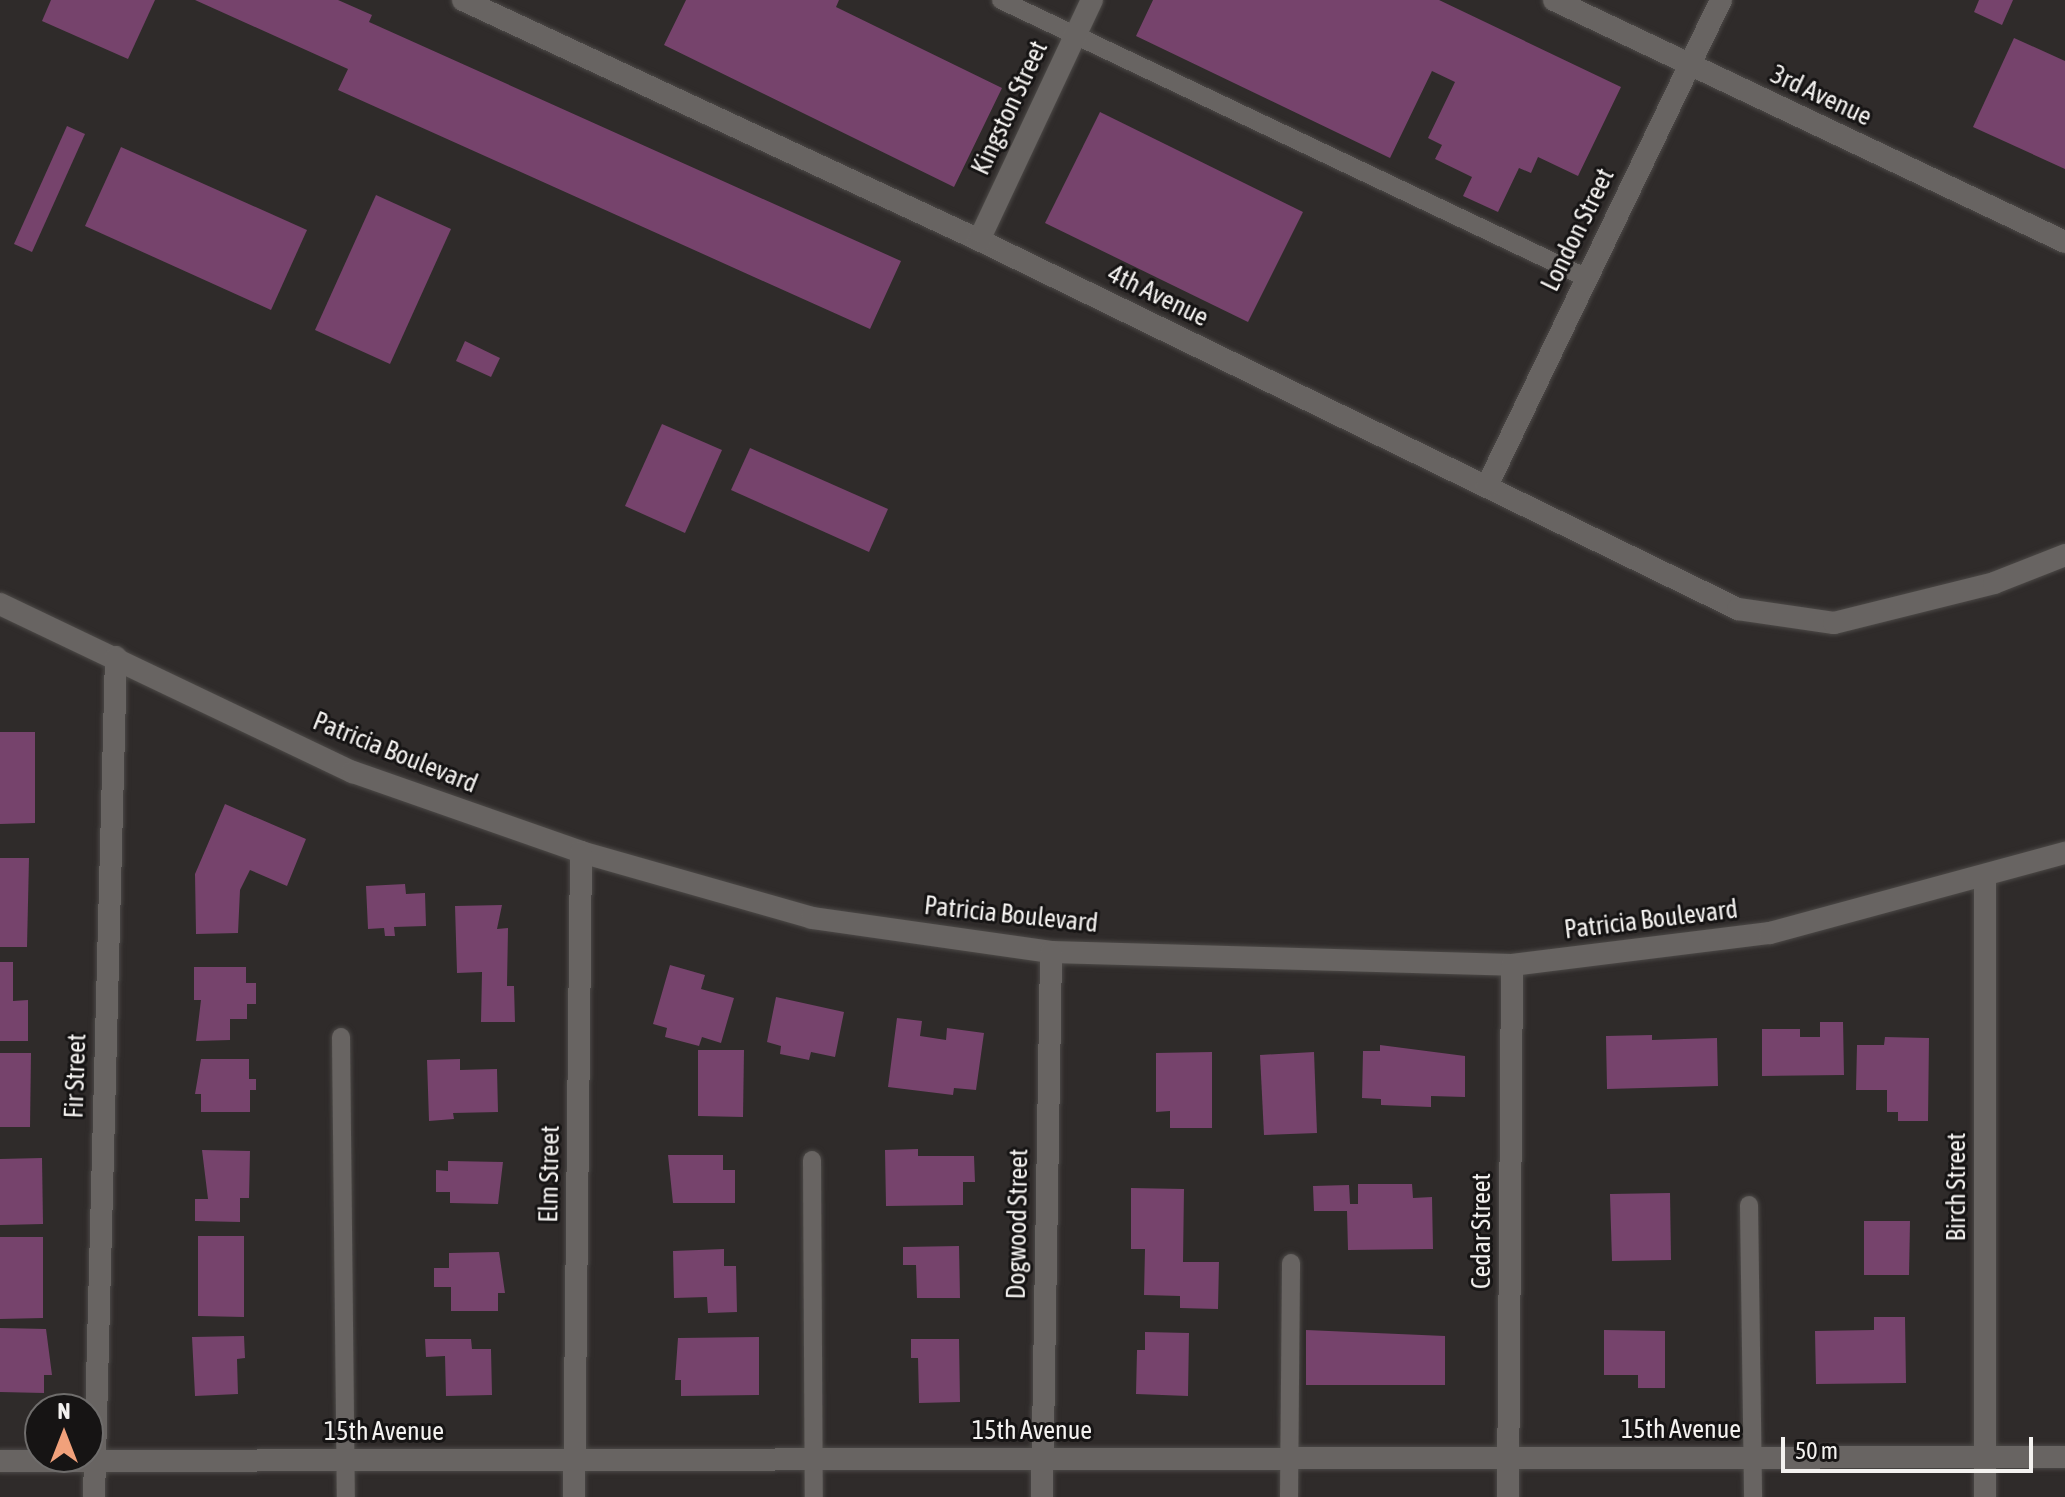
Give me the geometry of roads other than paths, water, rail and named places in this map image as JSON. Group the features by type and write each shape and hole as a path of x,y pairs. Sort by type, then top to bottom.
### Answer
{"street":[{"name":"Kingston Street","path":"979,240 1092,0"},
{"name":"3rd Avenue","path":"1554,0 2065,242"},
{"name":"London Street","path":"1487,486 1721,0"},
{"name":"4th Avenue","path":"469,1 979,240 1738,609 1834,623 1994,583 2065,555"},
{"name":"Patricia Boulevard","path":"0,604 353,772 581,852 812,918 1051,952 1512,965 1770,933 2065,853"},
{"name":"Fir Street","path":"95,1393 116,657"},
{"name":"Elm Street","path":"574,1497 581,852"},
{"name":"Birch Street","path":"1985,876 1985,1497"},
{"name":"Dogwood Street","path":"1042,1497 1051,952"},
{"name":"Cedar Street","path":"1508,1497 1512,965"},
{"name":"15th Avenue","path":"104,1461 2065,1457"},
{"name":"15th Avenue","path":"0,1461 24,1461"},
{"name":"Fir Street","path":"93,1473 94,1497"}],"lane":[{"path":"1001,0 1587,278"},
{"path":"341,1037 346,1497"},
{"path":"812,1160 814,1497"},
{"path":"1749,1205 1753,1497"},
{"path":"1289,1497 1291,1263"}]}
